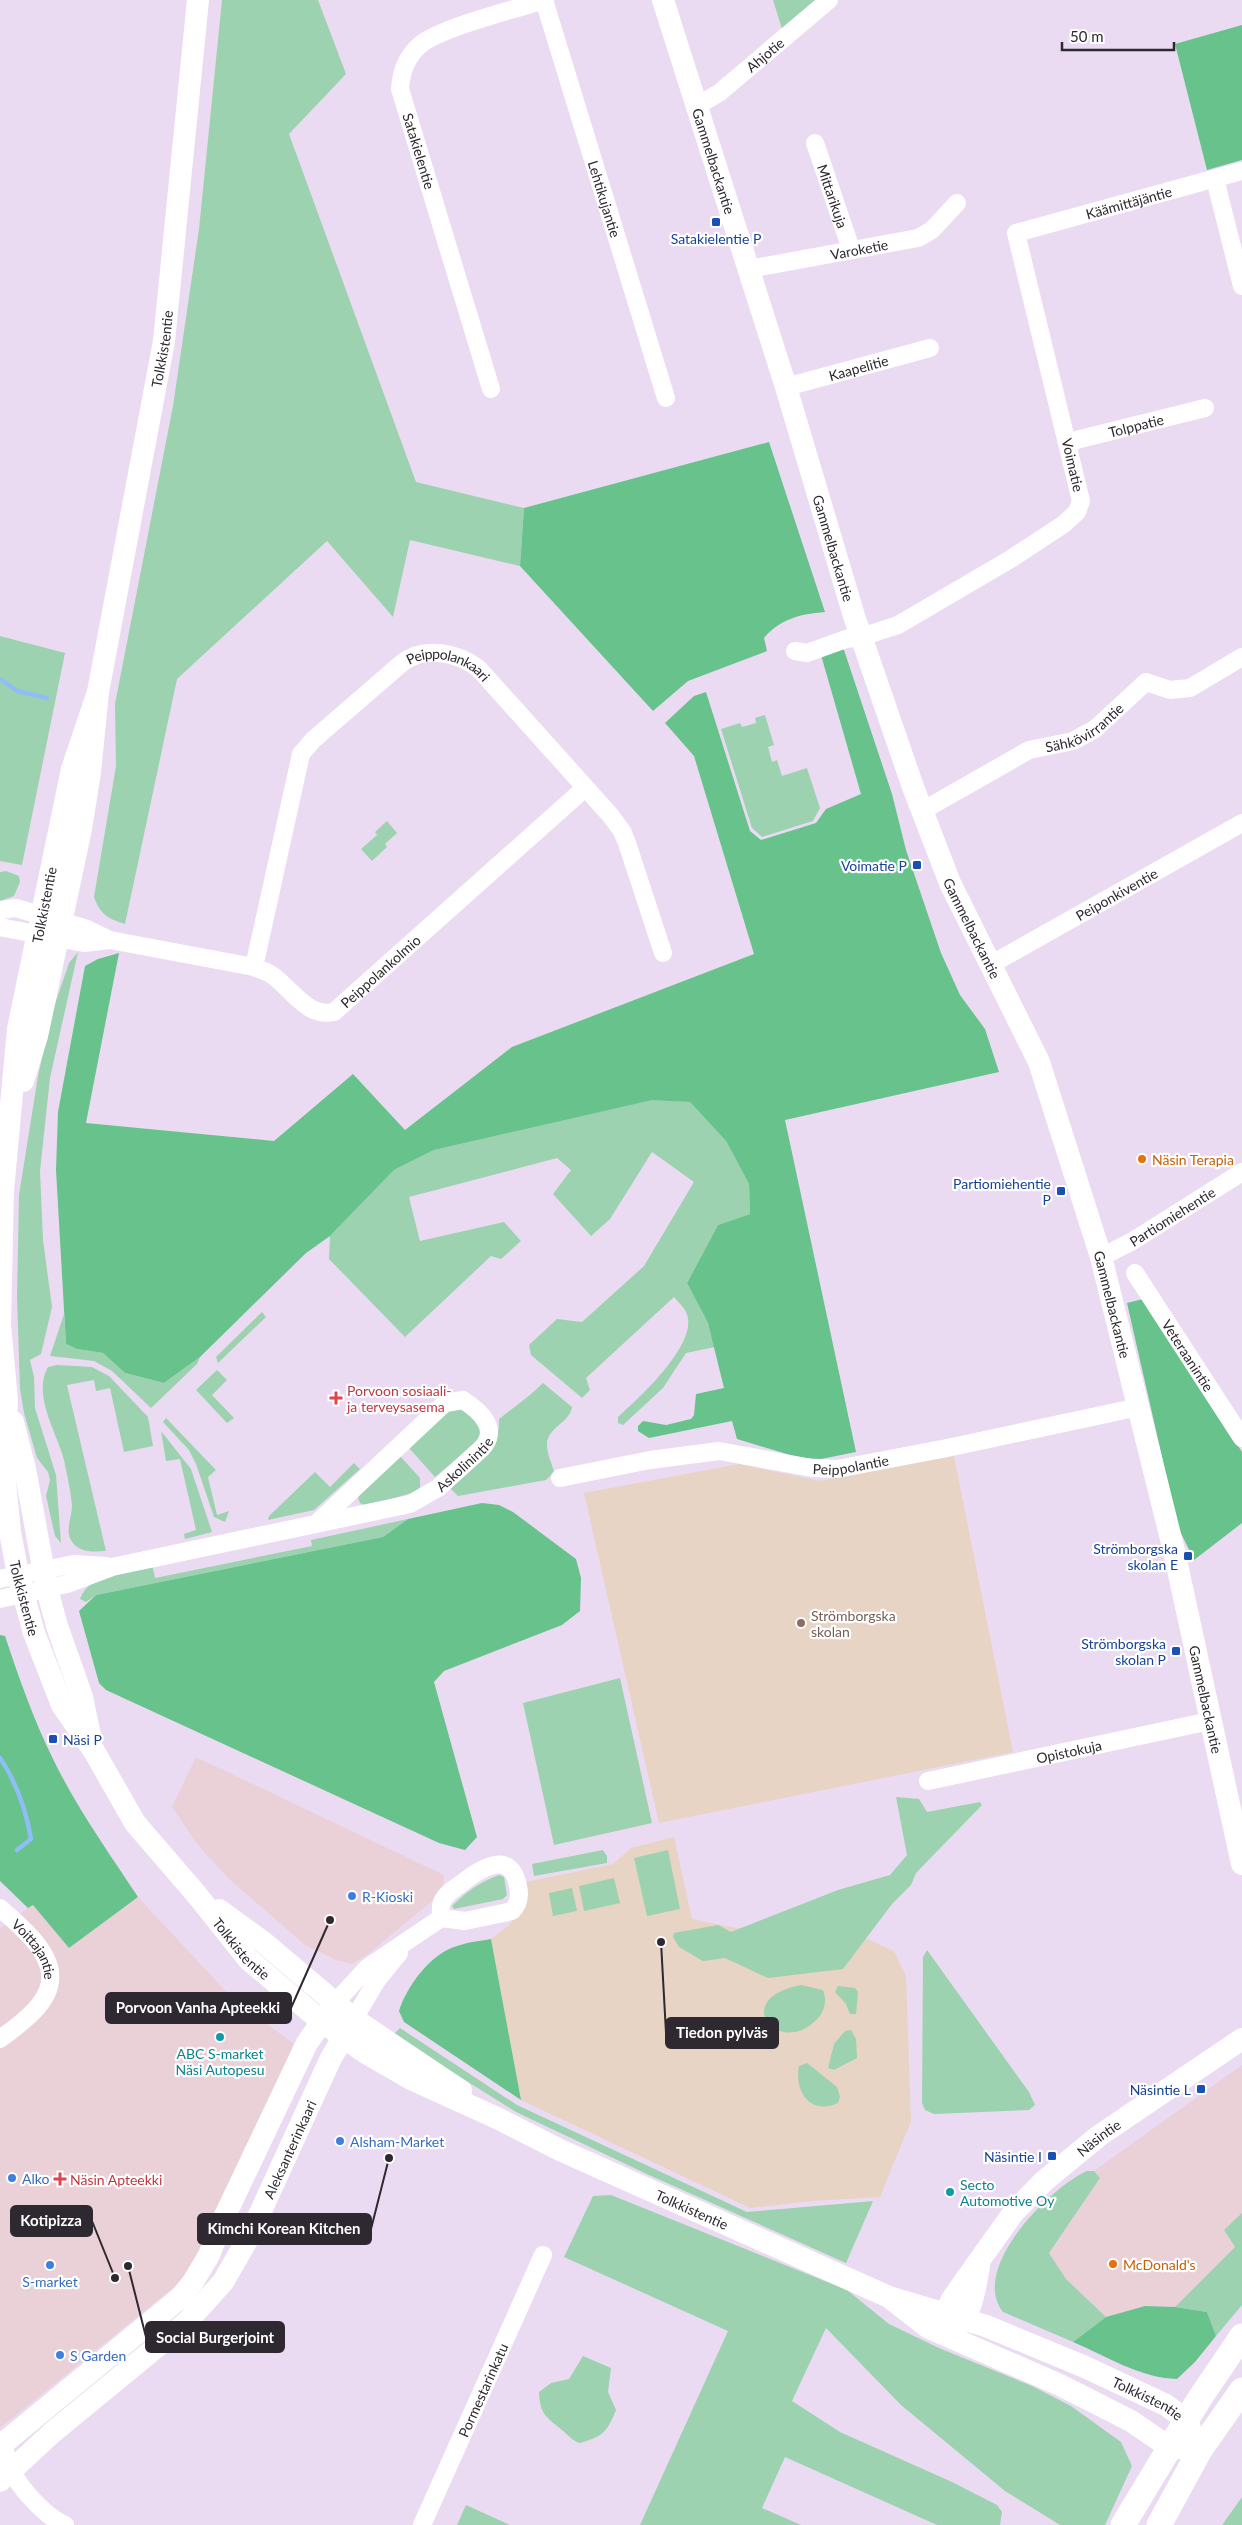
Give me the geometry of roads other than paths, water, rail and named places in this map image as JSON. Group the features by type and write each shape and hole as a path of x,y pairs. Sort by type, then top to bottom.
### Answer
{"main road":[{"path":"1123,2525 1186,2420 1242,2336"},
{"path":"1158,2525 1200,2450 1242,2390"}],"street":[{"name":"Tolkkistentie","path":"198,0 164,341 98,692 72,768 37,1036 10,1122 3,1191 0,1325 7,1400 4,1471 13,1582 62,1705 94,1751 135,1823 197,1895 248,1960 321,2021 348,2028 434,2072 498,2119 560,2150 889,2297 955,2316 1085,2367 1166,2405 1186,2420 1200,2450"},
{"name":"Satakielentie","path":"491,389 400,89 401,73 409,57 421,44 442,34 544,0"},
{"name":"Lehtikujantie","path":"544,0 666,398"},
{"name":"Gammelbackantie","path":"662,0 698,105 786,387 861,637 922,811 950,883 1039,1062 1101,1256 1174,1551 1210,1721 1238,1823 1242,1864"},
{"name":"Ahjotie","path":"698,105 719,93 829,0"},
{"name":"Mittarikuja","path":"815,144 851,249"},
{"name":"Käämittäjäntie","path":"1016,233 1242,171"},
{"path":"1215,179 1242,286"},
{"name":"Varoketie","path":"749,270 851,249 918,238 932,230 957,203"},
{"name":"Voimatie","path":"795,651 806,653 846,639 861,637 898,625 1009,560 1064,524 1077,512 1081,502 1068,442 1016,233"},
{"name":"Kaapelitie","path":"786,387 930,348"},
{"name":"Tolppatie","path":"1068,442 1205,408"},
{"name":"Peippolankaari","path":"254,967 301,754 313,740 412,654 438,653 473,664 622,831 662,953"},
{"name":"Sähkövirrantie","path":"922,811 1029,750 1073,741 1095,729 1146,682 1170,690 1190,688 1242,657"},
{"name":"Peippolankolmio","path":"50,927 91,944 110,940 254,967 271,974 309,1008 325,1014 334,1012 585,788"},
{"name":"Peiponkiventie","path":"990,965 1242,823"},
{"path":"0,910 16,908 50,927"},
{"path":"0,927 50,927"},
{"name":"Partiomiehentie","path":"1101,1256 1131,1242 1242,1172"},
{"name":"Veteraanintie","path":"1134,1272 1242,1438"},
{"name":"Tolkkistentie","path":"7,1400 25,1469 45,1579 57,1626 82,1697 94,1751"},
{"name":"Askolinintie","path":"45,1579 79,1580 112,1567 316,1524 410,1504 427,1496 488,1442 489,1425 471,1405 463,1400 445,1403 316,1524"},
{"name":"Peippolantie","path":"560,1478 650,1460 719,1451 812,1468 837,1469 947,1448 1139,1407"},
{"path":"0,1600 13,1582 45,1579"},
{"name":"Opistokuja","path":"928,1781 1210,1721"},
{"name":"Tolkkistentie","path":"197,1895 263,1942 335,2004 348,2028"},
{"name":"Voittajantie","path":"0,1908 32,1937 41,1949 51,1971 46,1996 34,2012 0,2039"},
{"path":"335,2004 367,1968 441,1918"},
{"path":"348,2028 377,1980 409,1941"},
{"name":"Aleksanterinkaari","path":"2,2457 164,2312 193,2282 209,2255 306,2043 335,2004"},
{"name":"Aleksanterinkaari","path":"2,2457 53,2432 187,2322 223,2282 250,2235 348,2028"},
{"name":"Näsintie","path":"948,2337 955,2316 972,2304 979,2263 992,2241 1013,2213 1044,2181 1100,2135 1242,2039"},
{"name":"Pormestarinkatu","path":"422,2525 543,2255"},
{"name":"Tolkkistentie","path":"889,2297 929,2328 1060,2384 1131,2421 1169,2447 1200,2450"},
{"path":"2,2457 46,2513 65,2525"}],"waterway":[{"path":"0,679 17,691 47,698"},
{"path":"0,1758 20,1797 31,1839 17,1850"}],"place":[{"name":"Satakielentie P","path":"716,222"},
{"name":"Voimatie P","path":"917,865"},
{"name":"Näsin Terapia","path":"1142,1159"},
{"name":"Partiomiehentie P","path":"1061,1191"},
{"name":"Porvoon sosiaali- ja terveysasema","path":"336,1398"},
{"name":"Strömborgska skolan E","path":"1188,1556"},
{"name":"Strömborgska skolan","path":"801,1623"},
{"name":"Strömborgska skolan P","path":"1176,1651"},
{"name":"Näsi P","path":"53,1739"},
{"name":"R-Kioski","path":"352,1896"},
{"name":"Porvoon Vanha Apteekki","path":"330,1920"},
{"name":"Tiedon pylväs","path":"661,1942"},
{"name":"ABC S-market Näsi Autopesu","path":"220,2037"},
{"name":"Näsintie L","path":"1201,2089"},
{"name":"Alsham-Market","path":"340,2141"},
{"name":"Näsintie I","path":"1052,2156"},
{"name":"Kimchi Korean Kitchen","path":"389,2158"},
{"name":"Alko","path":"12,2178"},
{"name":"Näsin Apteekki","path":"60,2179"},
{"name":"Secto Automotive Oy","path":"950,2192"},
{"name":"McDonald's","path":"1113,2264"},
{"name":"S-market","path":"50,2265"},
{"name":"Social Burgerjoint","path":"128,2266"},
{"name":"Kotipizza","path":"115,2278"},
{"name":"S Garden","path":"60,2355"}]}
